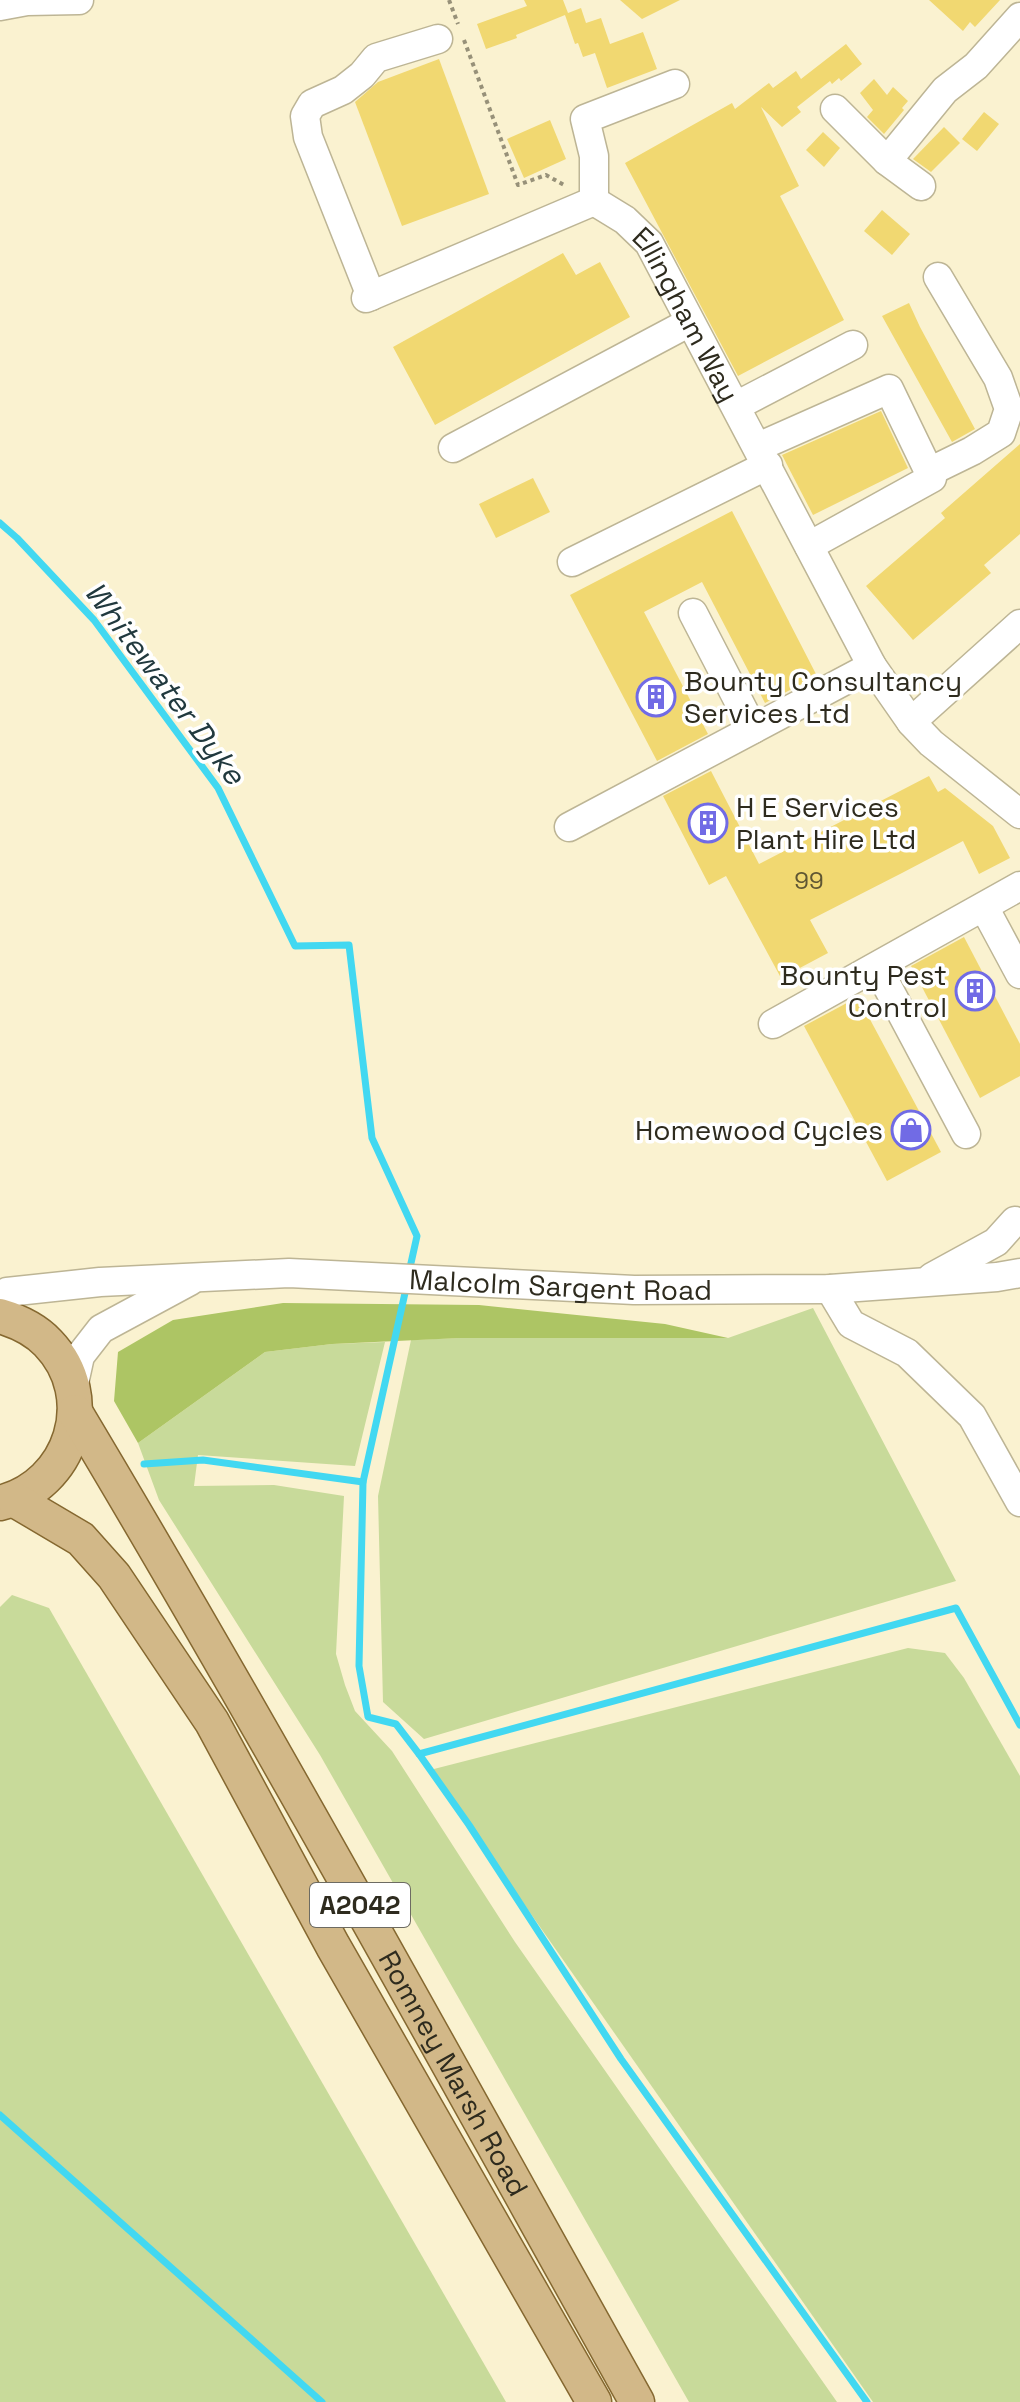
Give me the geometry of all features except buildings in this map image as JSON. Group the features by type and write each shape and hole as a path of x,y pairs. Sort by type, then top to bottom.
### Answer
{"main road":[{"name":"Romney Marsh Road","path":"0,1316 26,1326 47,1342 63,1363 74,1400 145,1529 637,2402"},
{"path":"8,1502 39,1485 58,1465 70,1440 74,1400"},
{"name":"Romney Marsh Road","path":"8,1502 81,1539 114,1576 212,1722 333,1946 594,2402"}],"street":[{"path":"18,2 79,0"},
{"path":"887,161 945,90 976,66 1020,17"},
{"path":"438,39 376,58 362,75 343,90 312,104 305,116 308,137 368,297 594,201 594,156 585,119 675,84"},
{"path":"835,109 887,161 921,186"},
{"name":"Ellingham Way","path":"594,201 625,220 649,243 872,666 911,722 931,743 1020,814"},
{"path":"929,472 1001,433 1009,409 998,378 938,277"},
{"path":"453,448 690,322"},
{"path":"736,406 853,345"},
{"path":"572,562 889,389 932,478 809,546"},
{"path":"693,613 753,729"},
{"path":"911,722 1020,624"},
{"path":"569,827 872,666"},
{"path":"773,1024 1020,886"},
{"path":"984,907 1020,974"},
{"path":"877,967 966,1134"},
{"path":"1017,1216 1015,1236 1020,1253"},
{"name":"Malcolm Sargent Road","path":"924,1281 996,1242 1017,1216"},
{"name":"Malcolm Sargent Road","path":"0,1301 7,1292 100,1282 289,1273 634,1290 830,1289 1020,1273"},
{"name":"Malcolm Sargent Road","path":"74,1400 80,1356 101,1329 198,1277"},
{"path":"830,1289 851,1324 907,1353 972,1416 1020,1502"}],"path":[{"path":"449,0 518,185 546,175 594,201"}],"green space":[{"path":"283,1303 479,1305 665,1324 728,1338 460,1338 332,1344 265,1352 138,1443 114,1401 118,1352 173,1320"},
{"path":"813,1308 956,1581 424,1739 383,1702 378,1496 411,1340 728,1338"},
{"path":"385,1342 355,1466 198,1455 194,1486 274,1485 344,1496 336,1654 355,1711 392,1751 515,1942 837,2402 689,2402 320,1755 159,1500 138,1443 265,1352 332,1344"},
{"path":"12,1595 49,1608 506,2402 0,2402 0,1607"},
{"path":"908,1648 945,1653 964,1678 1020,1776 1020,2402 873,2402 430,1770"}],"waterway":[{"name":"Whitewater Dyke","path":"0,523 94,620 218,788 295,946 349,945 372,1138 417,1236 409,1272"},
{"path":"407,1284 363,1482 359,1666 368,1717 396,1724 419,1754 469,1825 621,2059 867,2402"},
{"path":"144,1464 203,1460 363,1482"},
{"path":"419,1754 956,1608 1020,1725"},
{"path":"0,2115 322,2402"}],"place":[{"name":"Bounty Consultancy Services Ltd","path":"656,697"},
{"name":"H E Services Plant Hire Ltd","path":"708,823"},
{"name":"Bounty Pest Control","path":"975,991"},
{"name":"Homewood Cycles","path":"911,1130"}]}
